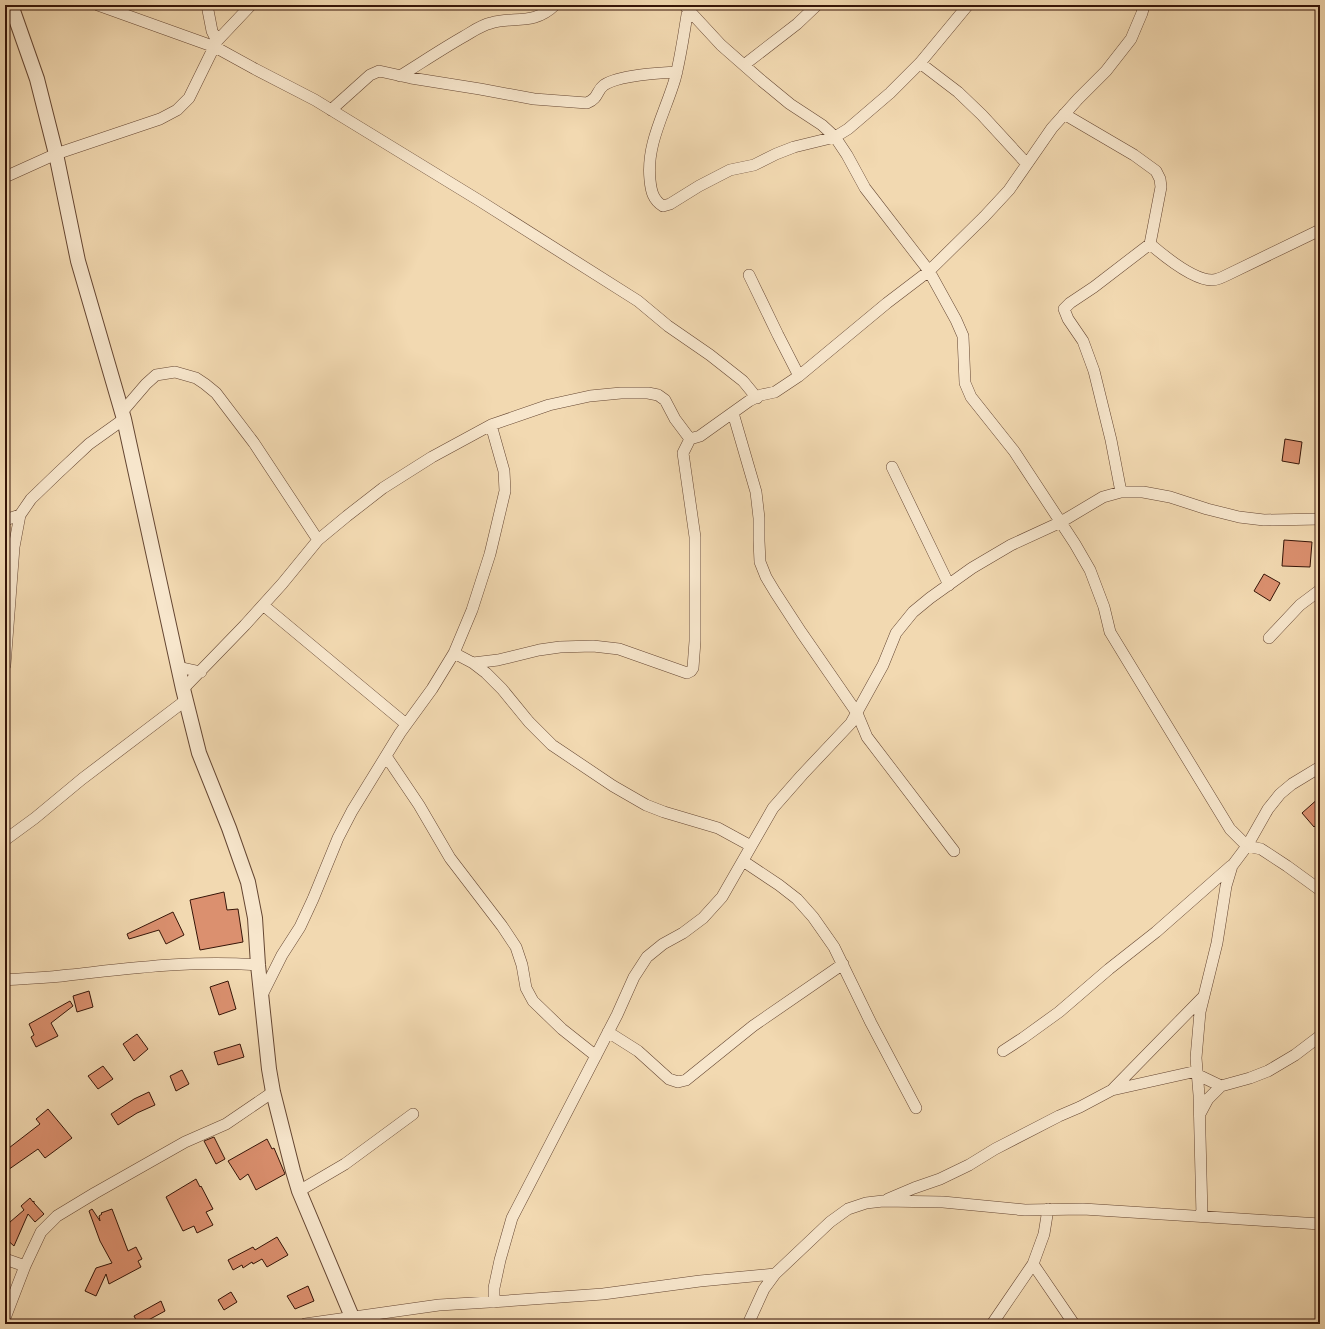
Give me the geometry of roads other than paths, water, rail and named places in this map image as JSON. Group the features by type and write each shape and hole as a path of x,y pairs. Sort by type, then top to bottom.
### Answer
{"street":[{"path":"11,5 37,79 56,154 78,261 123,415 184,695 199,753 229,828 248,882 255,918 261,998 269,1069 273,1092 293,1171 353,1321"},
{"path":"207,5 216,44"},
{"path":"5,177 56,154 160,119 177,110 189,98 216,44 251,5"},
{"path":"400,76 449,45 490,23 529,19 539,16 554,5"},
{"path":"744,65 797,24 817,5"},
{"path":"686,7 677,72 650,152 649,172 651,190 654,198 663,206 670,204 730,170 754,165 794,147 835,137 862,118 890,93 920,63 968,5"},
{"path":"690,439 700,436 761,395 776,392 800,376 887,302 929,271 1009,190 1043,140 1064,114 1106,71 1131,39 1144,5"},
{"path":"102,6 216,44 255,69 331,110 638,301 668,326 710,355 743,381 757,398"},
{"path":"686,7 721,45 790,104 822,125 835,137 847,155 865,188 929,271 956,320 963,336 965,383 971,397 1014,450 1090,570 1104,606 1110,632 1223,819 1230,829 1247,846 1260,849 1320,890"},
{"path":"920,63 958,92 982,115 1027,164"},
{"path":"331,110 370,75 379,71 534,99 587,102 594,100 602,86 612,81 638,75 677,72"},
{"path":"1064,114 1134,155 1156,171 1160,179 1161,187 1150,244 1094,287 1070,303 1064,310 1068,319 1083,341 1094,371 1111,440 1121,492"},
{"path":"1150,244 1166,259 1202,279 1214,280 1320,230"},
{"path":"749,275 800,376"},
{"path":"5,665 14,547 20,516 31,499 89,444 123,415 146,384 156,375 175,372 196,378 216,393 254,443 318,540"},
{"path":"5,840 35,818 184,695 201,672 263,605 318,540 346,516 383,488 432,458 492,425 549,405 590,396 621,393 648,393 658,395 665,400 675,419 690,439"},
{"path":"733,413 756,492 759,518 758,541 760,562 766,577 801,632 857,713 867,737 954,851"},
{"path":"261,998 282,955 300,927 338,838 352,810 406,724 432,689 454,653 472,610 490,554 505,491 504,472 492,425"},
{"path":"473,663 498,660 539,650 560,647 592,646 619,650 687,673 691,671 693,668 695,641 695,537 684,453 690,439"},
{"path":"892,467 949,585"},
{"path":"494,1302 494,1288 500,1260 512,1218 596,1056 634,977 648,957 663,944 683,933 703,918 722,897 774,808 802,775 841,735 857,713 883,665 896,633 913,612 972,568 1011,545 1061,522 1103,497 1121,492 1143,492 1170,497 1207,510 1239,517 1264,520 1320,519"},
{"path":"5,520 20,516"},
{"path":"1269,638 1300,605 1320,590"},
{"path":"263,605 406,724"},
{"path":"454,653 473,663 486,673 502,689 528,722 552,745 594,773 646,805 718,828 751,846"},
{"path":"178,667 201,672"},
{"path":"386,756 419,805 450,858 502,926 516,947 522,965 526,988 533,1001 562,1029 596,1056"},
{"path":"1003,1051 1059,1012 1109,969 1156,932 1232,866 1247,846 1268,809 1280,794 1292,784 1320,767"},
{"path":"743,861 797,899 813,917 834,946 871,1023 916,1108"},
{"path":"1202,1216 1200,1114 1196,1058 1200,1012 1217,943 1226,886 1232,866"},
{"path":"5,980 68,976 116,969 179,964 226,963 258,965"},
{"path":"608,1032 638,1051 670,1078 678,1082 686,1080 754,1026 843,964"},
{"path":"1112,1090 1203,997"},
{"path":"1200,1114 1208,1099 1221,1086 1268,1071 1295,1055 1320,1036"},
{"path":"883,1201 940,1179 969,1165 995,1149 1112,1090 1198,1073 1221,1086"},
{"path":"5,1318 25,1266 41,1232 57,1216 115,1181 185,1142 226,1124 273,1092"},
{"path":"300,1191 345,1164 413,1114"},
{"path":"748,1324 764,1289 775,1274 830,1222 848,1209 866,1203 883,1201 943,1202 1025,1210 1083,1209 1320,1224"},
{"path":"992,1324 1033,1264 1044,1234 1048,1210"},
{"path":"5,1260 25,1266"},
{"path":"1033,1264 1074,1324"},
{"path":"305,1324 353,1321 439,1305 603,1294 700,1281 775,1274"}]}
